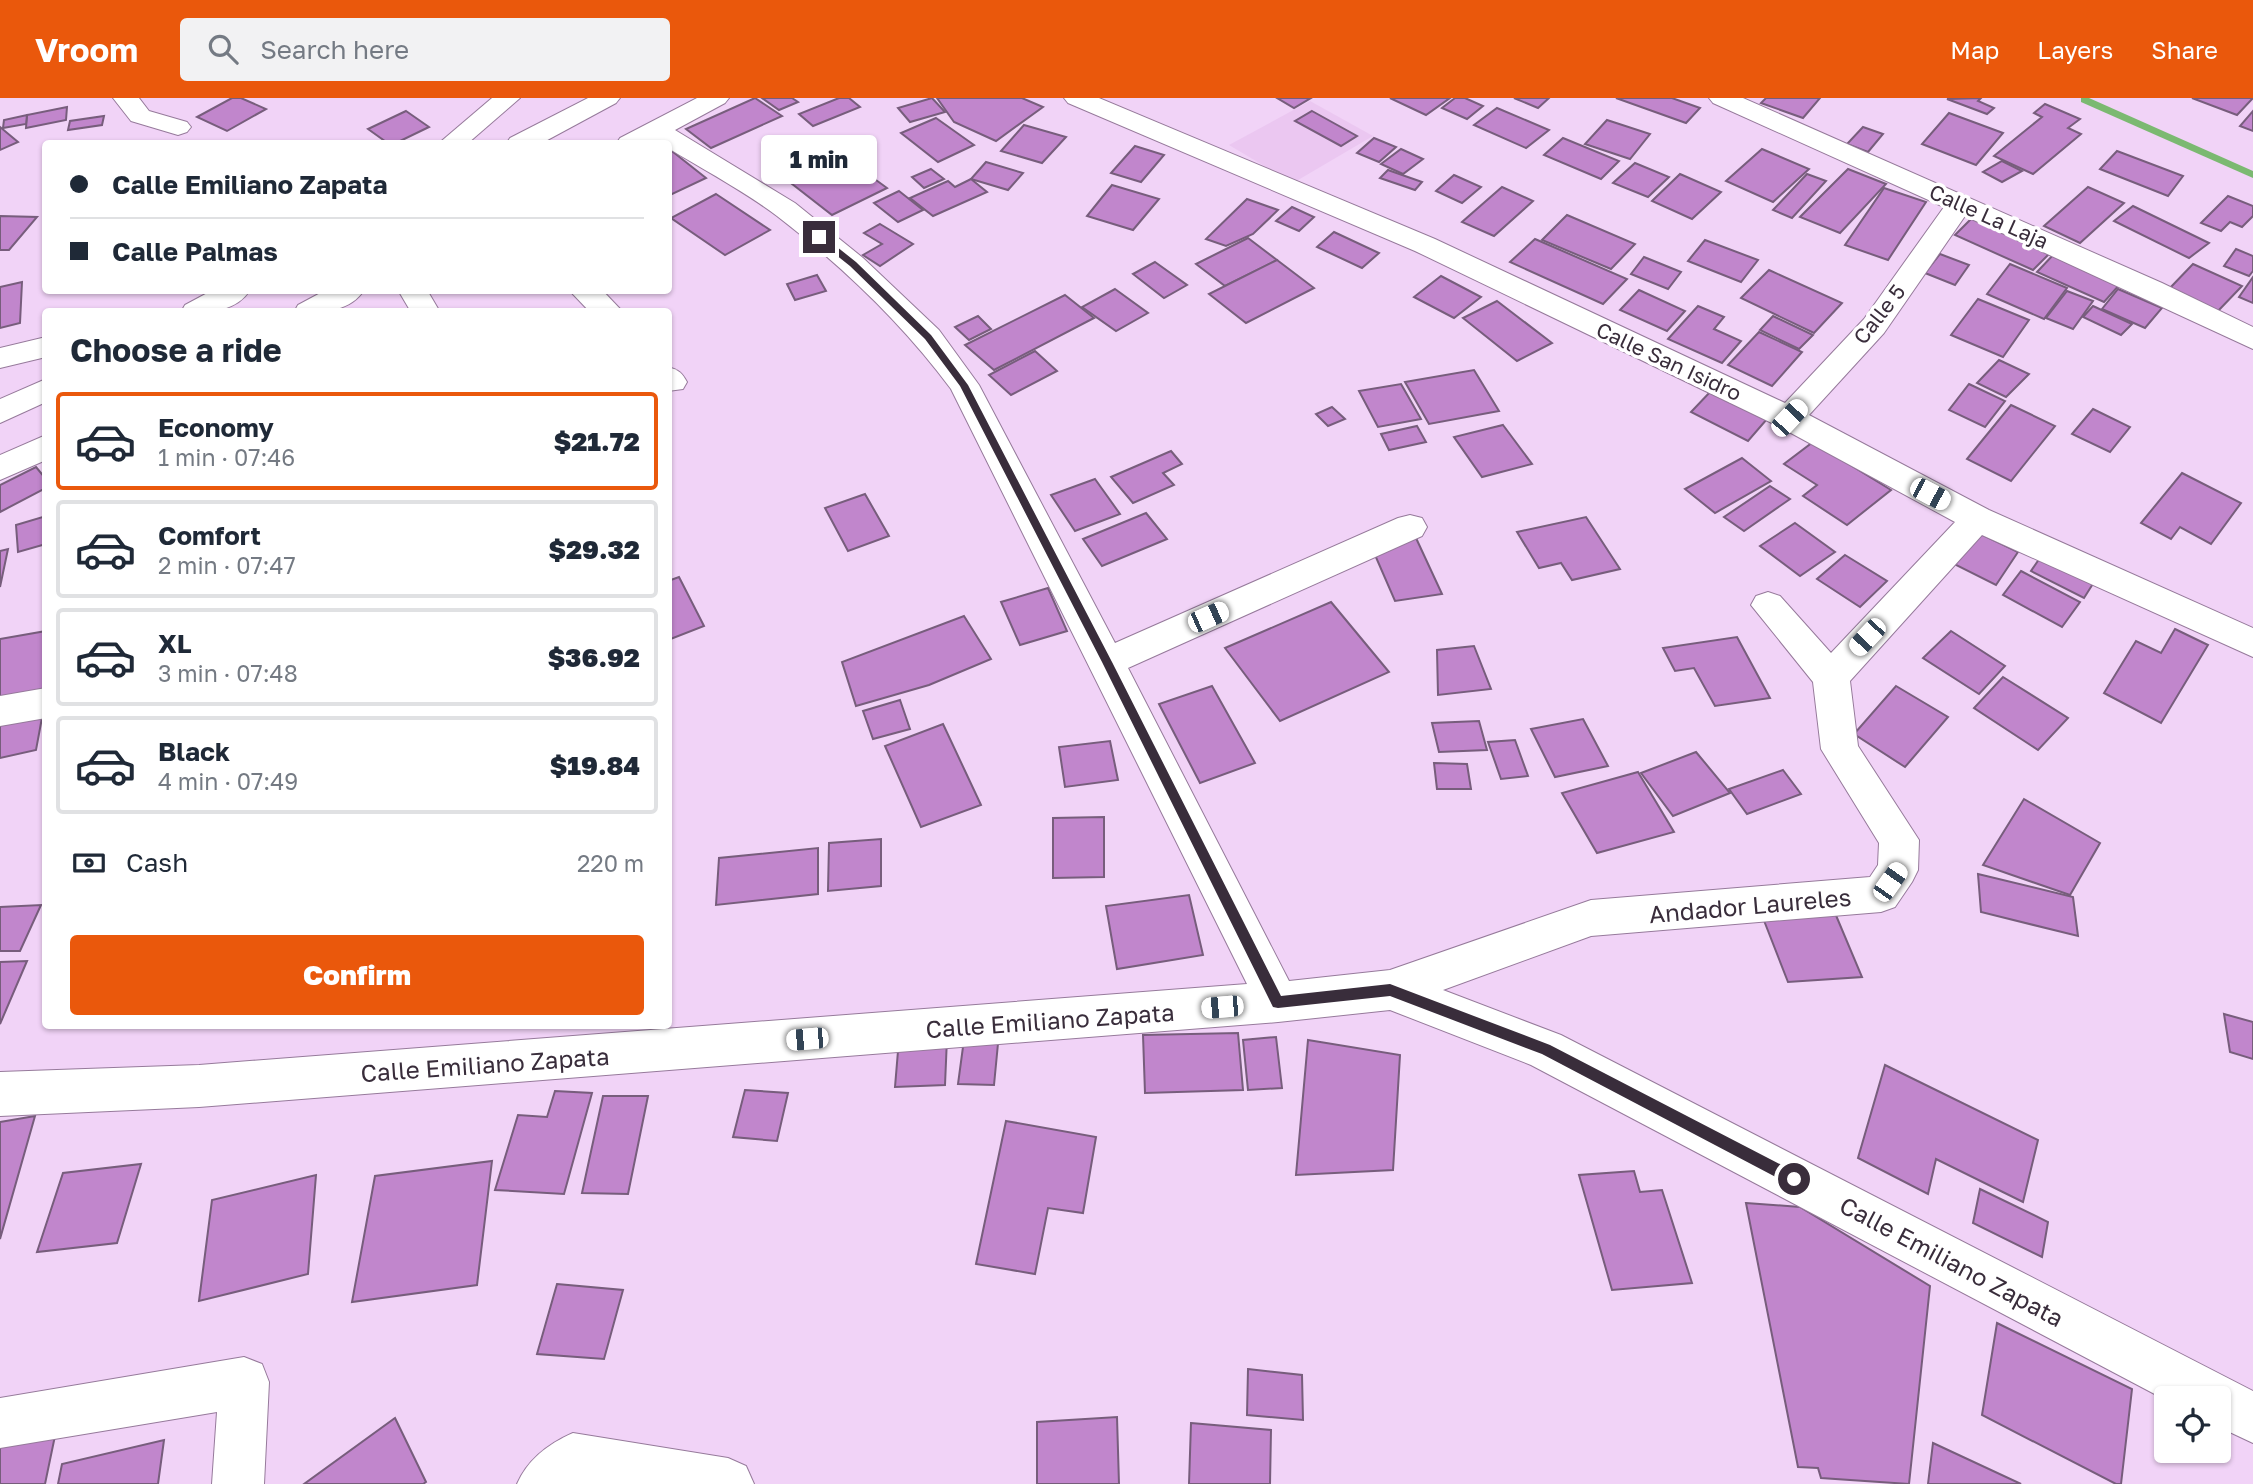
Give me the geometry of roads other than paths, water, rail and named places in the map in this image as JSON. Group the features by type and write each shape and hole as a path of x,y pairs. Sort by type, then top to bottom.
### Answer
{"street":[{"path":"133,107 172,98"},
{"path":"456,140 506,98"},
{"path":"527,140 607,98"},
{"path":"643,136 716,98"},
{"name":"Calle San Isidro","path":"1077,98 1425,245 1789,418 1977,519 2253,643"},
{"name":"Calle La Laja","path":"1722,98 2152,289 2253,339"},
{"path":"133,107 178,127"},
{"path":"672,151 785,209 853,264 928,337 964,385 1278,1002"},
{"name":"Calle 5","path":"1789,418 1874,326 1959,203"},
{"path":"202,308 229,294"},
{"path":"316,308 342,294"},
{"path":"588,294 604,308"},
{"path":"0,358 42,348"},
{"path":"0,412 42,391"},
{"path":"0,469 42,448"},
{"path":"1768,605 1831,677 1977,519"},
{"path":"1107,662 1410,527"},
{"name":"Andador Laureles","path":"1390,990 1591,918 1881,894 1898,870 1899,840 1840,749 1831,677"},
{"path":"0,711 42,704"},
{"name":"Calle Emiliano Zapata","path":"0,1094 199,1086 1278,1002 1390,990 1546,1050 2192,1386"},
{"path":"0,1423 244,1382 238,1484"},
{"name":"Calle Emiliano Zapata","path":"2231,1406 2253,1418"},
{"path":"543,1484 573,1459 728,1484"}],"waterway":[{"path":"2085,100 2253,175"}]}
